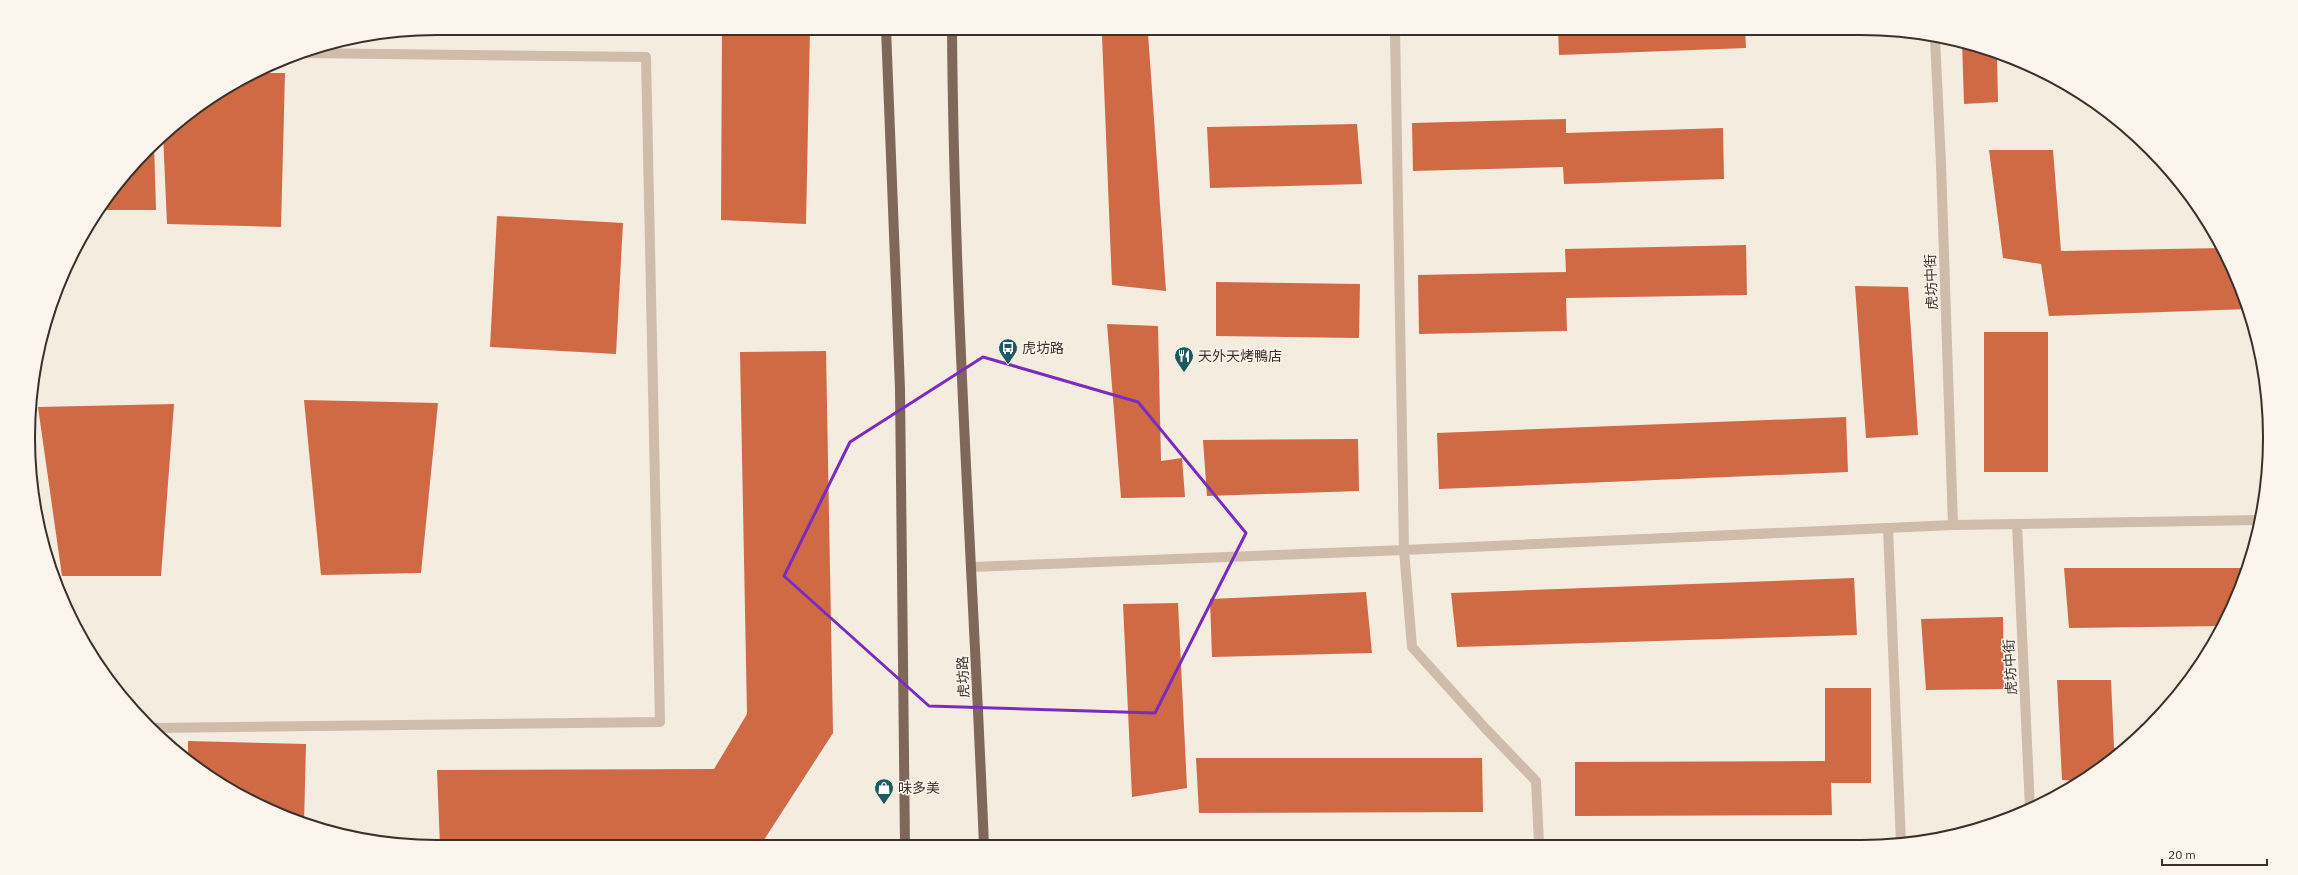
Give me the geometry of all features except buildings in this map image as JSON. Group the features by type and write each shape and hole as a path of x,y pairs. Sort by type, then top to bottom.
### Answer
{"main road":[{"path":"886,35 900,389 905,840"},
{"name":"虎坊路","path":"952,35 953,137 960,376 972,566 984,840"}],"street":[{"path":"1395,35 1404,550 1412,647 1485,728 1536,780 1539,840"},
{"name":"虎坊中街","path":"1935,42 1941,164 1953,525"},
{"path":"159,728 660,722 646,57 315,54"},
{"path":"972,566 1404,550 1953,525 2254,520"},
{"name":"虎坊中街","path":"2017,524 2030,802"},
{"path":"1888,528 1901,838"}],"highlighted area":[{"path":"983,357 1138,402 1246,533 1155,713 929,706 784,576 850,442"}],"place":[{"name":"虎坊路","path":"1008,365"},
{"name":"天外天烤鴨店","path":"1184,373"},
{"name":"味多美","path":"884,805"}]}
